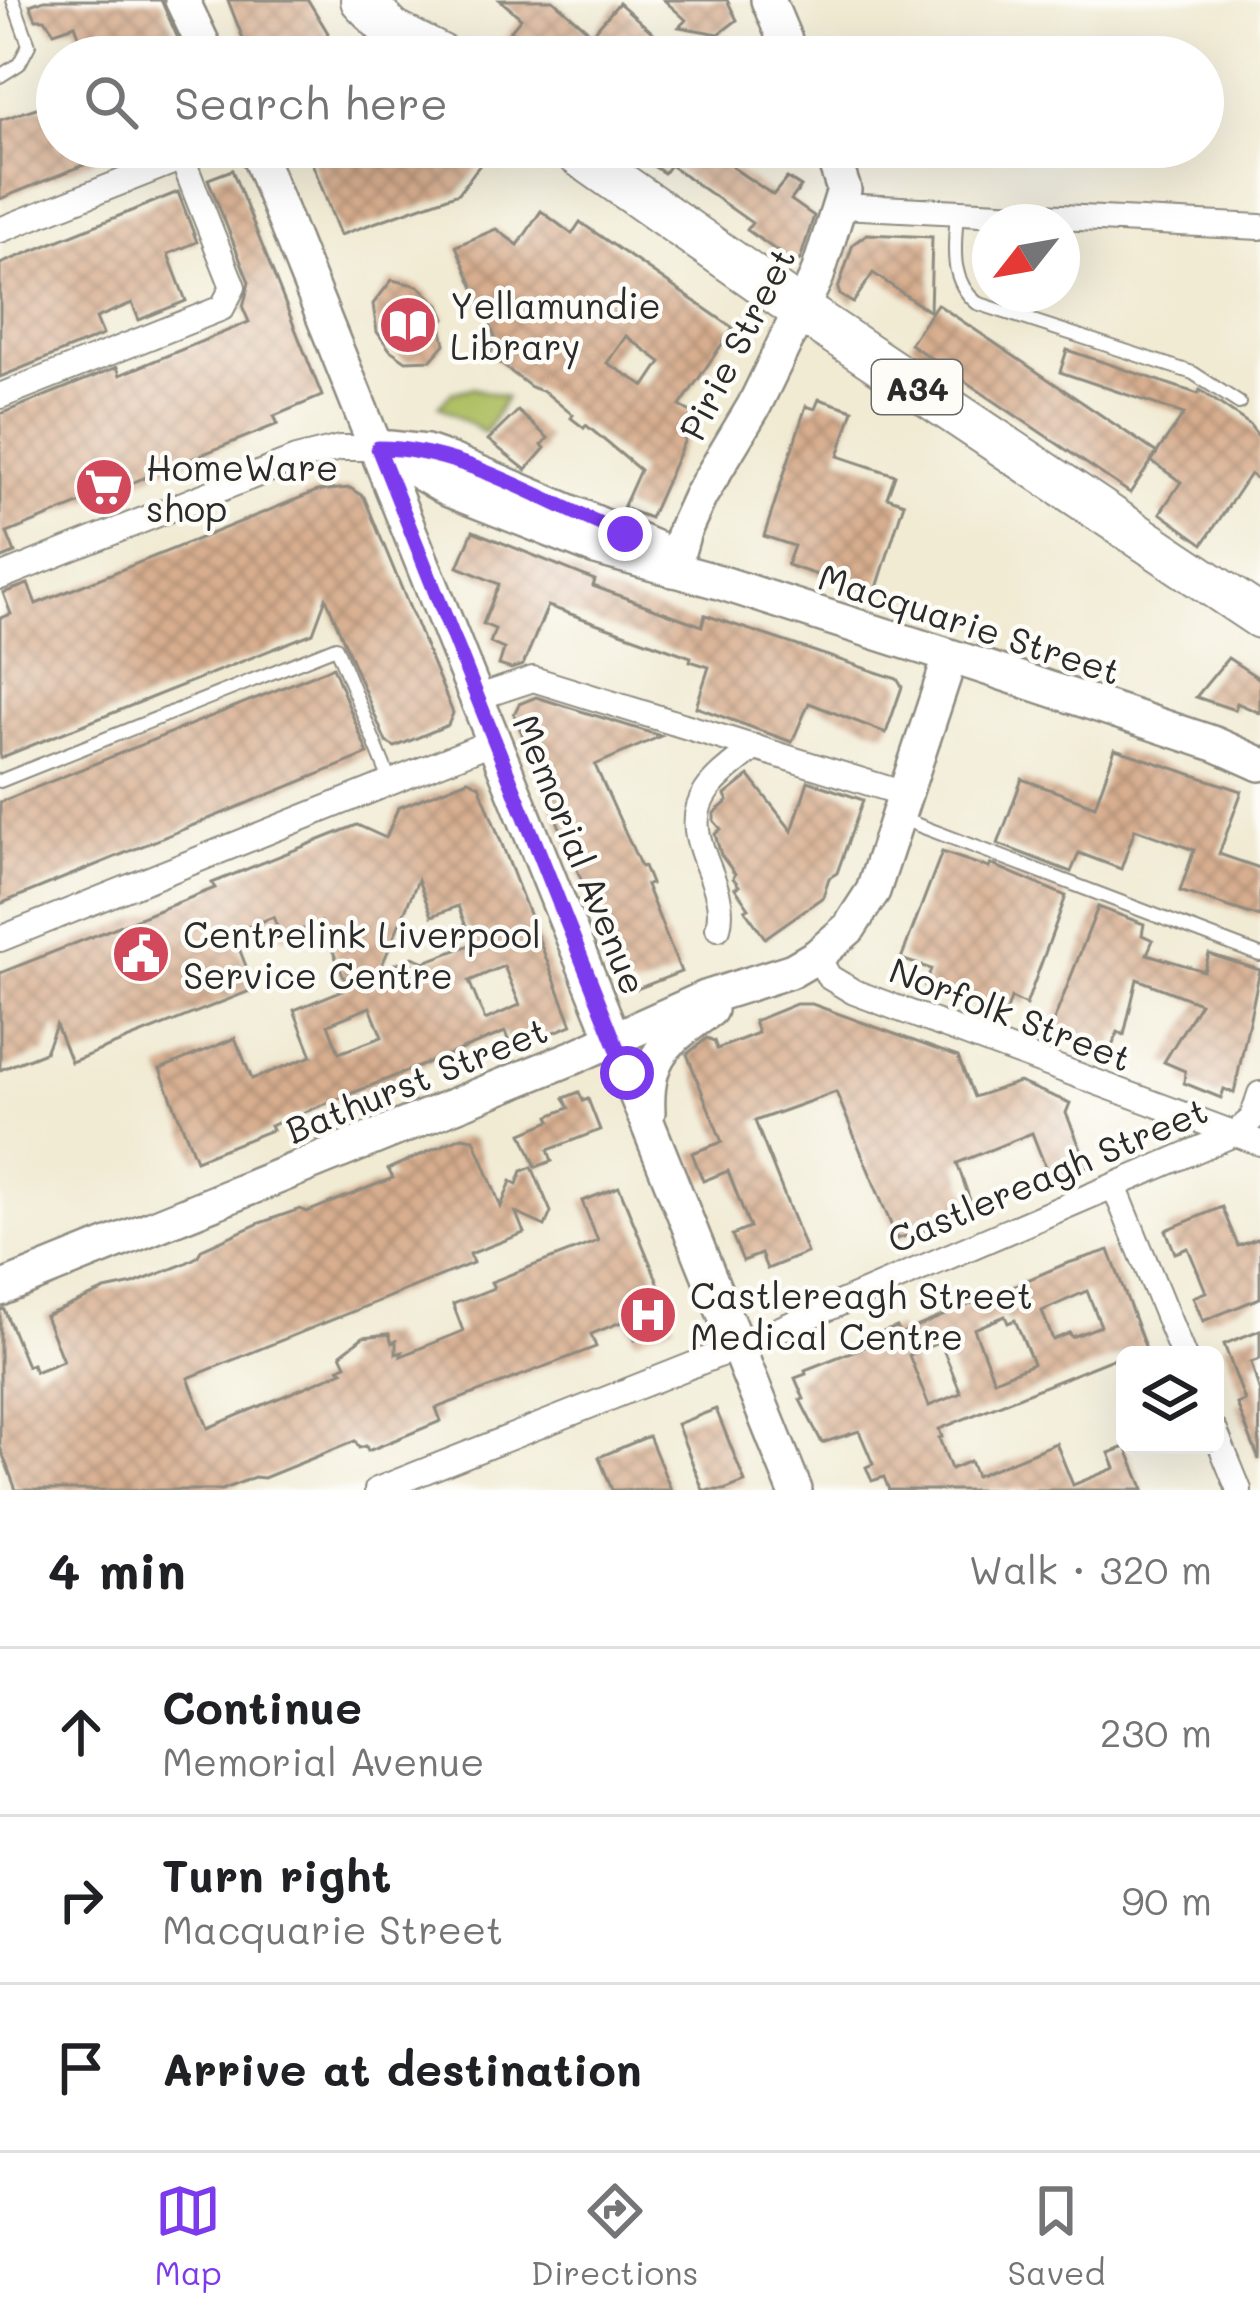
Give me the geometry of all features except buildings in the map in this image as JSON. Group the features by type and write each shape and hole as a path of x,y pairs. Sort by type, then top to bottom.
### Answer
{"highway":[{"path":"362,0 392,15 417,36"},
{"name":"A34","path":"598,168 802,311 1245,603"}],"street":[{"path":"187,0 205,36"},
{"path":"201,0 210,36"},
{"path":"347,0 392,15"},
{"path":"768,0 783,36"},
{"path":"0,230 157,168"},
{"path":"0,396 222,308 233,287 186,168"},
{"name":"Memorial Avenue","path":"264,168 795,1490"},
{"path":"837,168 844,190 841,206 1260,227"},
{"name":"Pirie Street","path":"683,568 700,496 754,406 802,311 841,206"},
{"path":"0,577 296,458 344,447 378,448"},
{"name":"Macquarie Street","path":"378,448 449,490 596,548 683,568 1215,744 1260,764"},
{"name":"Bathurst Street","path":"0,1289 705,998 793,970 817,956 849,928 862,909 904,806 950,658"},
{"path":"476,698 533,679 755,747 904,806"},
{"path":"0,939 494,741"},
{"name":"Macquarie Street","path":"1215,744 1260,749"},
{"path":"718,928 720,894 697,839 697,820 708,788 755,747"},
{"name":"Norfolk Street","path":"817,956 829,976 854,992 1260,1143"},
{"path":"649,1128 648,1072 657,1055 679,1031 741,988"},
{"name":"Castlereagh Street","path":"377,1490 738,1347 1234,1134 1252,1119 1260,1094"},
{"path":"1114,1186 1180,1346"},
{"path":"1224,1453 1239,1490"}],"lane":[{"path":"0,76 19,64 28,45 13,0"},
{"path":"957,212 956,272 976,303 1192,373 1239,404"},
{"path":"0,782 336,647 392,784"},
{"path":"904,806 1260,955"}],"green space":[{"path":"472,388 506,397 485,433 439,406 451,393"}],"place":[{"name":"Yellamundie Library","path":"408,325"},
{"name":"HomeWare shop","path":"104,487"},
{"name":"Centrelink Liverpool Service Centre","path":"141,954"},
{"name":"Castlereagh Street Medical Centre","path":"648,1315"}],"route":[{"path":"625,534 426,452 378,448 627,1073"}]}
